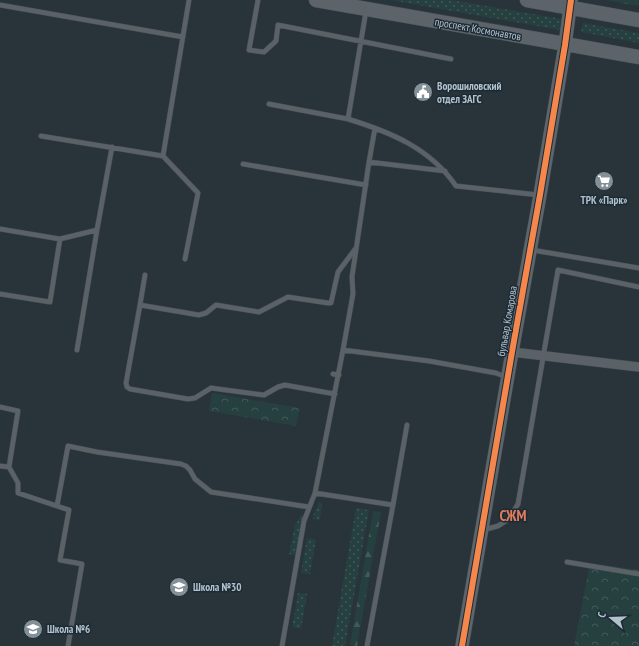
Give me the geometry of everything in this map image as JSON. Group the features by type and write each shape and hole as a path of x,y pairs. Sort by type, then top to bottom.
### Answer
{"main road":[{"name":"проспект Космонавтов","path":"316,0 639,57"},
{"path":"527,0 570,4 639,20"}],"street":[{"name":"бульвар Комарова","path":"462,646 540,196 565,45 570,4"},
{"path":"512,352 639,367"}],"lane":[{"path":"163,156 189,0"},
{"path":"258,0 249,50 264,52 276,41 278,25 451,59"},
{"path":"0,5 183,37"},
{"path":"348,119 367,9"},
{"path":"269,104 348,119 375,128 415,146 446,171 456,186 540,196"},
{"path":"282,646 304,521 315,493 339,375 353,294 352,277 375,128"},
{"path":"41,136 163,156 198,193 185,259"},
{"path":"77,350 112,147"},
{"path":"369,162 446,171"},
{"path":"243,164 366,185"},
{"path":"0,229 60,239 97,230"},
{"path":"0,294 50,302 60,239"},
{"path":"140,305 202,315 216,305 260,312 288,296 331,303 338,272 356,248"},
{"path":"530,250 639,268"},
{"path":"482,530 498,526 510,519 518,504 558,270 639,287"},
{"path":"145,275 126,383 127,387 130,389 188,400 195,398 211,388 264,395 278,387 285,385 335,394"},
{"path":"343,350 444,364 496,373 508,378"},
{"path":"333,374 339,375"},
{"path":"0,407 18,411 9,467 18,483 18,493 69,510 60,560 82,564 68,646"},
{"path":"367,646 407,425"},
{"path":"57,506 68,446 97,452 181,464 186,466 195,479 211,492 309,507"},
{"path":"0,466 9,467"},
{"path":"315,493 393,505"},
{"path":"566,562 639,574"}],"green space":[{"path":"390,0 451,0 562,19 560,30"},
{"path":"606,0 639,0 639,6"},
{"path":"583,23 639,33 639,43 581,32"},
{"path":"212,393 300,408 296,426 209,411"},
{"path":"319,502 322,503 320,520 312,519"},
{"path":"356,508 369,510 345,646 332,646"},
{"path":"373,511 381,512 357,646 350,645"},
{"path":"303,513 296,556 289,554 295,525"},
{"path":"307,538 316,540 310,574 301,573"},
{"path":"590,563 639,570 639,646 574,646"},
{"path":"298,593 307,594 301,629 292,627"}],"cycle path":[{"path":"462,646 540,195 571,0"}],"place":[{"name":"Ворошиловский отдел ЗАГС","path":"423,92"},
{"name":"ТРК «Парк»","path":"604,181"},
{"name":"Школа №30","path":"179,587"},
{"name":"Школа №6","path":"33,629"}],"district":[{"name":"СЖМ","path":"513,516"}]}
